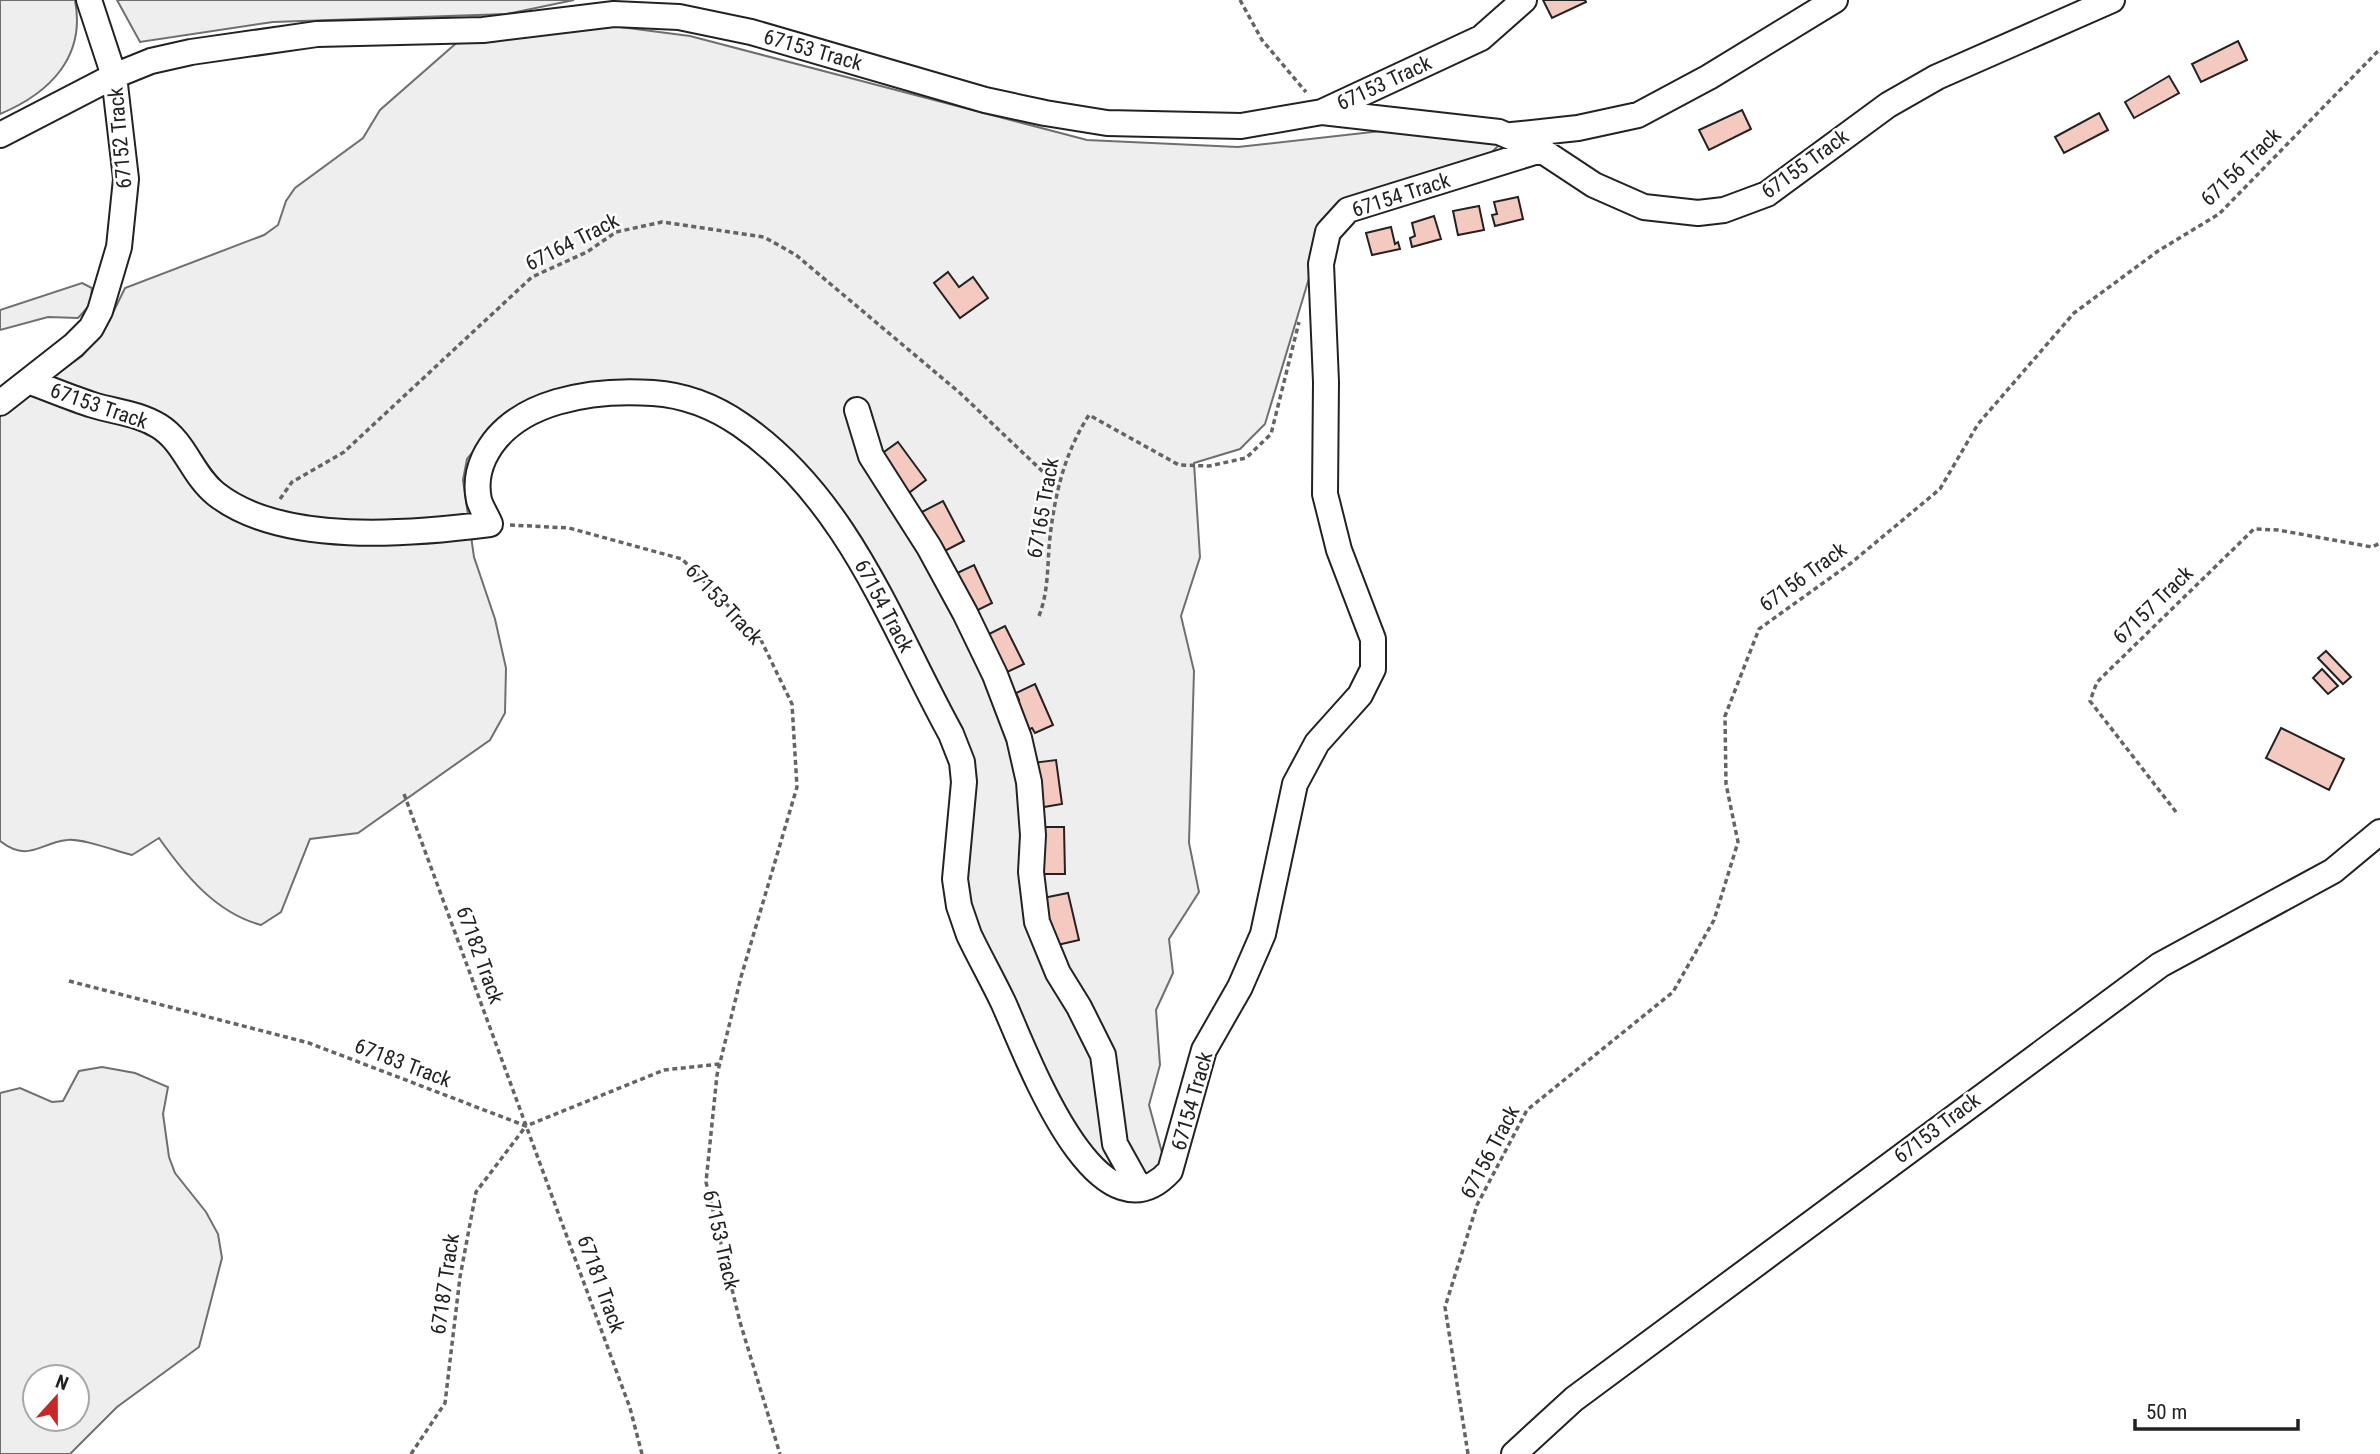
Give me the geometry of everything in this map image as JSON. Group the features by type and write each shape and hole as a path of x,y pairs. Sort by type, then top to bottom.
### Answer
{"street":[{"name":"67152 Track","path":"0,403 91,328 100,311 118,247 126,179 114,76 89,0"},
{"name":"67153 Track","path":"0,135 114,76 165,58 317,34 471,30 583,16 668,16 751,32 985,100 1107,123 1241,126 1322,112 1481,38 1524,0"},
{"path":"1511,135 1578,128 1638,115 1709,78 1835,0"},
{"name":"67155 Track","path":"1322,112 1511,135 1541,150 1594,185 1644,207 1679,212 1724,210 1767,194 1888,105 1937,77 2112,0"},
{"name":"67154 Track","path":"490,524 479,500 477,485 488,451 515,423 543,407 578,397 617,392 686,398 721,412 777,456 814,494 843,531 868,572 951,734 962,762 964,782 955,850 959,906 969,935 1055,1117 1093,1168 1126,1188 1140,1189 1160,1181 1170,1171 1204,1050 1240,987 1263,934 1295,784 1317,743 1360,695 1373,669 1373,639 1339,550 1325,494 1326,383 1321,264 1328,232 1348,209 1541,150"},
{"name":"67153 Track","path":"28,381 93,405 139,416 160,427 172,435 212,490 234,506 266,518 338,532 441,530 490,524"},
{"path":"856,410 871,456 929,547 965,613 995,675 1019,738 1029,782 1033,835 1031,872 1037,922 1058,973 1103,1055 1115,1144 1140,1189"},
{"name":"67153 Track","path":"1514,1454 1574,1399 2058,1037 2160,965 2333,871 2380,832"}],"path":[{"path":"1240,0 1262,40 1322,112"},
{"name":"67156 Track","path":"1468,1454 1446,1307 1478,1205 1527,1110 1674,992 1714,920 1738,842 1726,783 1725,716 1759,629 1851,563 1940,489 1978,424 2074,313 2158,251 2219,214 2380,49"},
{"name":"67164 Track","path":"266,518 292,482 344,452 532,277 587,252 617,232 662,222 764,237 796,255 960,393 1059,487"},
{"name":"67165 Track","path":"1039,616 1047,595 1050,537 1059,487 1071,443 1089,415 1179,465 1209,466 1246,458 1271,434 1301,316"},
{"name":"67153 Track","path":"490,524 569,528 682,559 760,638 792,704 797,787 741,977 720,1064 706,1182 740,1322 780,1454"},
{"name":"67157 Track","path":"2176,812 2090,701 2097,682 2254,529 2278,530 2372,547 2380,543"},
{"name":"67182 Track","path":"404,794 526,1126"},
{"name":"67183 Track","path":"69,981 309,1043 526,1126"},
{"path":"526,1126 664,1070 720,1064"},
{"name":"67187 Track","path":"411,1454 444,1403 460,1277 476,1192 526,1126"},
{"name":"67181 Track","path":"526,1126 630,1408 642,1454"}],"shaded area":[{"path":"0,0 75,0 77,20 75,39 60,71 34,95 0,114"},
{"path":"117,0 574,0 507,14 273,22 140,42"},
{"path":"546,25 620,27 690,36 1087,140 1238,147 1390,130 1500,144 1482,162 1329,212 1265,424 1240,449 1194,463 1200,557 1181,616 1194,671 1189,843 1199,892 1169,939 1173,973 1156,1010 1160,1065 1149,1105 1164,1160 1149,1178 1124,1178 1072,1132 967,909 961,735 832,505 752,424 597,382 552,390 521,403 500,419 467,459 463,480 474,557 495,619 506,668 505,713 490,740 358,833 310,839 281,912 261,925 230,912 203,891 159,838 132,855 73,840 27,851 19,851 0,841 0,414 82,356 107,325 125,288 264,235 278,225 286,201 295,188 363,138 380,110 461,39"},
{"path":"82,283 92,288 90,305 78,318 48,317 0,330 0,310"},
{"path":"102,1067 135,1073 168,1087 163,1114 169,1157 175,1173 206,1212 218,1234 222,1258 199,1347 117,1407 91,1433 70,1454 0,1454 0,1093 20,1088 52,1102 63,1101 79,1071"}],"building":[{"path":"1543,0 1585,0 1586,2 1552,18"},
{"path":"2238,41 2247,60 2201,82 2192,64"},
{"path":"2169,76 2179,93 2134,118 2125,102"},
{"path":"1742,110 1751,129 1709,150 1699,130"},
{"path":"2099,113 2108,130 2064,153 2055,137"},
{"path":"1518,197 1523,219 1495,226 1492,215 1497,214 1494,202"},
{"path":"1479,206 1484,230 1458,235 1453,211"},
{"path":"1434,216 1441,239 1412,247 1410,238 1415,236 1412,223"},
{"path":"1391,227 1395,244 1398,242 1400,249 1372,255 1366,233"},
{"path":"948,272 959,287 973,277 988,298 960,318 934,283"},
{"path":"898,442 926,480 906,495 877,457"},
{"path":"943,501 964,541 939,554 918,514"},
{"path":"974,565 992,603 972,613 953,575"},
{"path":"1005,626 1024,664 1003,674 983,637"},
{"path":"2326,651 2351,677 2343,684 2318,658"},
{"path":"2322,669 2338,686 2328,694 2313,678"},
{"path":"1035,684 1053,725 1035,733 1032,728 1026,731 1013,702 1019,700 1016,693"},
{"path":"2281,728 2344,759 2329,790 2266,758"},
{"path":"1056,760 1062,804 1038,808 1032,763"},
{"path":"1041,827 1064,827 1065,874 1041,874"},
{"path":"1068,893 1079,940 1053,946 1043,898"}]}
